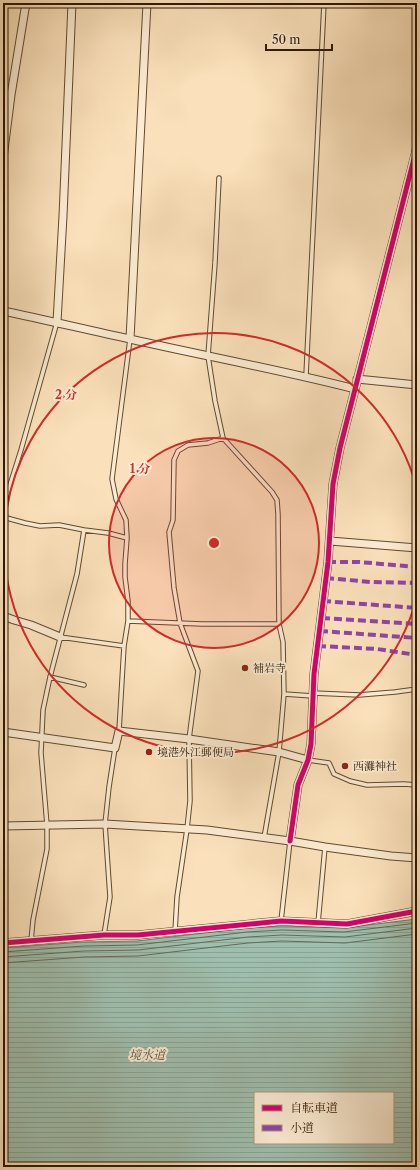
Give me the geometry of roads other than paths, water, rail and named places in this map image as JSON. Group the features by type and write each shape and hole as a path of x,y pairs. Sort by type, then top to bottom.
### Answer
{"street":[{"path":"3,158 11,95 26,3"},
{"path":"56,322 63,216 72,3"},
{"path":"130,339 147,3"},
{"path":"290,841 298,786 308,760 311,744 314,674 330,541 333,484 357,379 417,147"},
{"path":"3,311 306,376 355,389"},
{"path":"357,379 417,385"},
{"path":"330,541 417,548"},
{"path":"3,616 31,625 60,637"},
{"path":"3,732 116,748 119,731 189,739 278,752 308,760"},
{"path":"3,826 105,824 207,830 391,856 417,858"},
{"path":"3,943 104,935 138,935 281,921 347,924 417,911"}],"lane":[{"path":"306,376 324,3"},
{"path":"219,178 215,263 208,356 215,401 223,438 272,492 277,500 278,514 280,624 283,642 284,694 278,752 264,838"},
{"path":"3,507 21,450 56,322"},
{"path":"119,731 124,646 128,621 128,601 125,577 127,538 126,520 116,499 112,479 130,339"},
{"path":"175,932 177,898 190,801 189,739 198,671 180,623 174,588 168,532 173,520 174,460 178,451 188,445 208,443 223,438"},
{"path":"3,517 40,526 59,525 108,533 127,538"},
{"path":"31,940 33,920 47,848 40,753 43,710 60,637 77,574 84,530"},
{"path":"128,621 280,624"},
{"path":"60,637 124,646"},
{"path":"50,677 84,685"},
{"path":"284,694 359,695 417,689"},
{"path":"104,935 110,897 105,824 116,748"},
{"path":"308,760 329,763 334,774 350,781 367,785 417,785"},
{"path":"281,921 290,841"},
{"path":"318,923 325,847"}],"water":[{"name":"境水道","path":"417,919 417,1167 3,1167 3,948 83,942 137,941 247,928 282,926 344,928"}],"place":[{"name":"補岩寺","path":"245,668"},
{"name":"境港外江郵便局","path":"149,752"},
{"name":"西灘神社","path":"345,766"}]}
